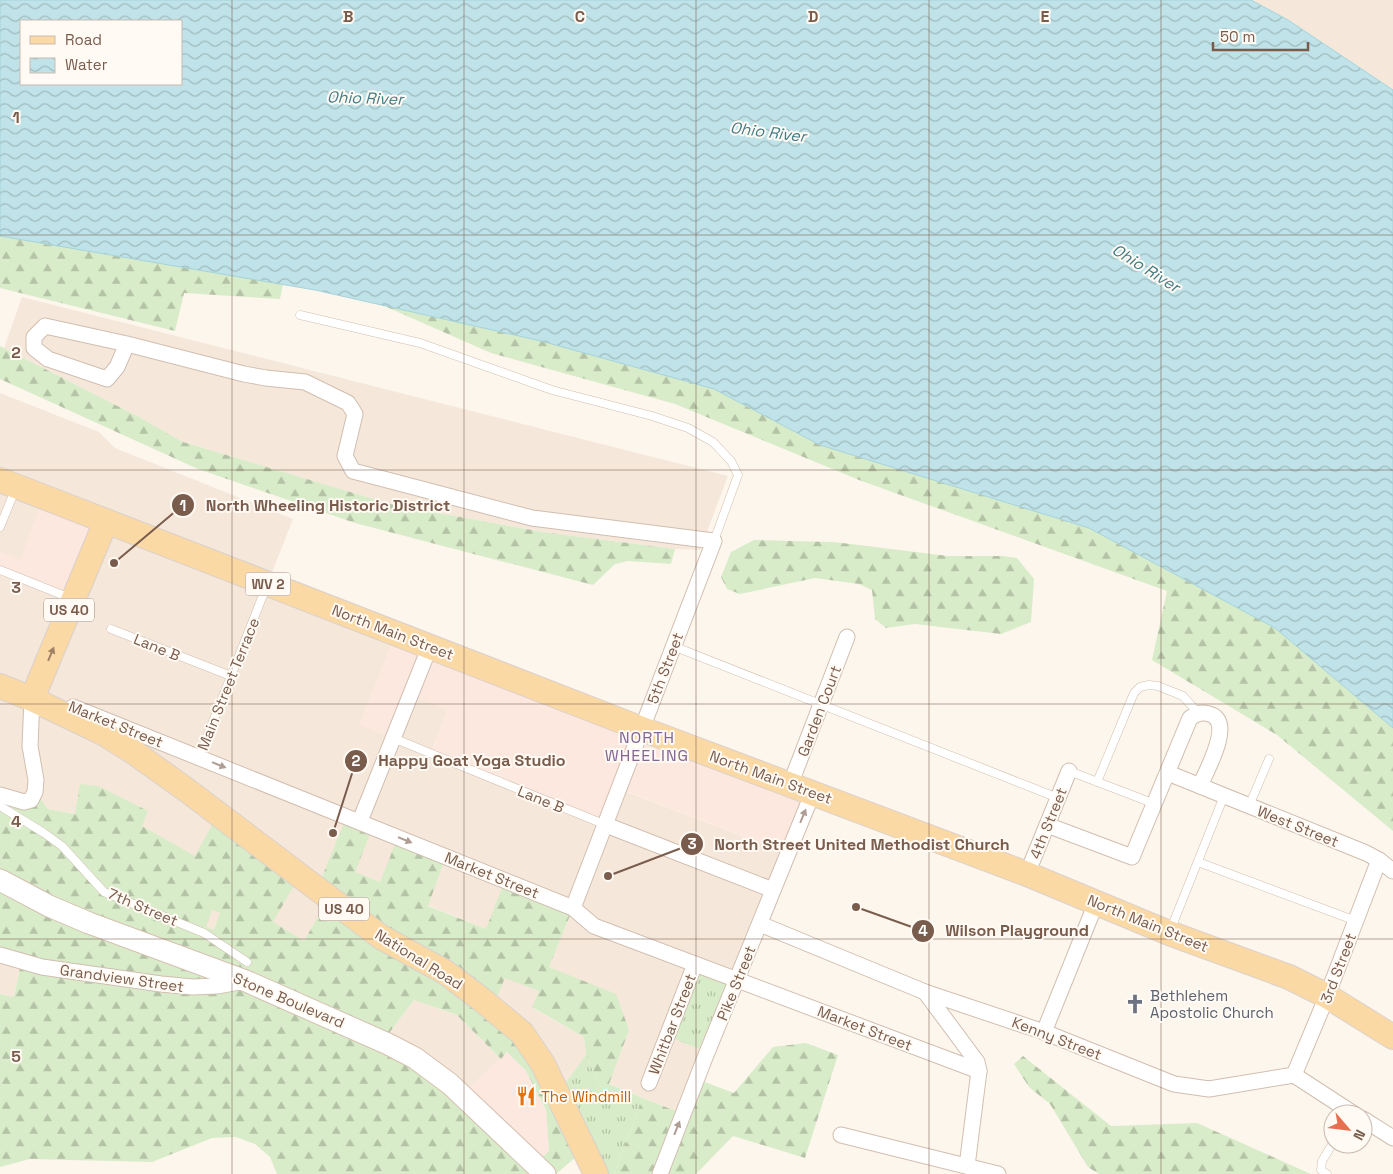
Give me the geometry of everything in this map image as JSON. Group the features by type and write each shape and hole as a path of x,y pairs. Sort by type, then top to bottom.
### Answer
{"main road":[{"name":"North Main Street","path":"8,483 790,785 813,792 1027,874 1169,933 1289,977 1327,996 1393,1037"},
{"name":"US 40","path":"32,698 106,521"},
{"name":"Market Street","path":"0,686 32,698"},
{"name":"National Road","path":"32,698 103,733 132,752 202,801 380,937 444,972 481,999 522,1033 543,1064 596,1174"}],"street":[{"path":"127,344 118,367 108,379 48,360 34,348 34,337 45,326 127,344 244,374 305,382 348,403 355,414 345,456 353,471 532,518 714,541"},
{"name":"5th Street","path":"574,908 714,541"},
{"name":"Garden Court","path":"790,785 847,637"},
{"path":"360,822 430,646"},
{"path":"0,795 24,802 31,800 35,792 36,780 30,746 32,698"},
{"name":"Market Street","path":"32,698 60,702 574,908 594,926 979,1071"},
{"path":"1047,825 1132,858 1190,718 1198,713 1206,712 1215,716 1220,724 1220,736 1200,786"},
{"name":"4th Street","path":"1027,874 1068,771"},
{"name":"West Street","path":"1168,773 1379,860 1393,871"},
{"name":"Pike Street","path":"660,1174 704,1060 813,792"},
{"path":"606,825 773,890"},
{"name":"3rd Street","path":"1294,1074 1327,996 1379,860"},
{"name":"Stone Boulevard","path":"0,880 49,906 89,923 246,971 415,1058 450,1084 545,1174"},
{"path":"1044,1032 1096,903"},
{"name":"Kenny Street","path":"760,924 925,992 1044,1032 1174,1084 1209,1089 1294,1074"},
{"name":"Grandview Street","path":"0,955 42,967 193,987 209,986 246,971"},
{"name":"Whitbar Street","path":"649,1083 695,964"},
{"path":"925,992 977,1062 979,1071 967,1166"},
{"path":"1294,1074 1338,1104"},
{"path":"1373,1126 1393,1138"},
{"path":"841,1135 998,1174"}],"lane":[{"path":"300,316 420,343 552,390 652,416 688,428 713,442 731,461 738,475 714,541"},
{"path":"0,527 8,483"},
{"path":"0,570 74,600"},
{"name":"Main Street Terrace","path":"199,757 268,583"},
{"name":"Lane B","path":"111,629 231,676"},
{"path":"673,646 1058,798"},
{"path":"1097,782 1134,692 1140,687 1158,686 1183,696 1198,713"},
{"name":"Lane B","path":"393,738 606,825"},
{"path":"1249,806 1269,759"},
{"path":"1068,771 1155,804"},
{"path":"1169,933 1224,796"},
{"name":"7th Street","path":"0,806 62,846 104,892 204,933 246,971"},
{"path":"1198,862 1356,921"},
{"path":"1326,1154 1322,1161 1321,1170 1328,1174"}],"shaded area":[{"path":"1251,0 1393,0 1393,90 1288,20"},
{"path":"22,297 728,476 700,550 675,549 543,532 394,505 183,442 139,417 4,348"},
{"path":"0,393 99,432 115,448 293,519 268,583 430,646 448,710 431,753 619,789 788,853 737,980 668,1036 707,1052 683,1114 609,1084 629,1030 549,967 573,908 486,929 427,905 446,856 380,883 354,872 373,827 304,941 210,968 76,814 48,809 35,793 34,796 0,795"},
{"path":"44,497 106,521 72,603 0,574 0,552 20,560"},
{"path":"396,633 813,792 788,853 620,789 606,825 431,754 448,710 410,695 393,738 359,725"},
{"path":"0,955 21,961 14,997 0,994"},
{"path":"504,977 539,991 533,1008 584,1037 586,1055 557,1094 492,1008"},
{"path":"414,1000 457,1015 501,1059 462,1094 383,1041"},
{"path":"507,1052 526,1071 546,1110 549,1151 535,1164 462,1094"}],"green space":[{"path":"0,236 283,284 280,299 184,293 175,331 0,288"},
{"path":"382,305 541,341 714,389 820,445 1089,528 1275,628 1393,728 1393,831 1277,735 1152,660 1167,591 859,480 675,404 491,353"},
{"path":"0,346 139,417 183,442 394,505 543,532 675,549 671,564 628,561 615,564 593,585 355,523 198,469 0,379"},
{"path":"754,540 834,542 948,556 1003,556 1017,558 1034,579 1031,622 1001,634 915,624 886,628 875,619 872,590 859,584 815,578 740,594 727,589 721,577 731,552"},
{"path":"80,784 98,786 148,811 142,826 195,856 218,814 300,875 273,922 304,941 329,898 317,889 347,816 373,827 355,872 380,882 398,837 446,856 428,906 486,929 505,880 573,908 549,967 616,994 629,1030 609,1084 600,1087 586,1055 584,1037 532,1007 539,991 505,978 492,1008 522,1033 584,1150 556,1174 277,1174 270,1157 255,1144 236,1137 212,1138 152,1162 30,1159 0,1167 0,994 14,997 21,962 0,955 0,795 18,802 35,792 48,809 75,814","holes":["212,910 220,913 214,930 206,927","414,1000 457,1015 501,1059 507,1052 526,1071 546,1110 549,1151 535,1164 383,1041"]},
{"path":"695,964 737,980 707,1052 667,1036"},
{"path":"806,1043 838,1055 805,1158 733,1136 696,1174 614,1174 643,1098 683,1114 697,1079 734,1093 773,1047"},
{"path":"586,1055 600,1087 609,1084 643,1098 614,1174 596,1174 557,1094"},
{"path":"1023,1056 1111,1126 1197,1123 1311,1174 1099,1174 1088,1167 1050,1104 1029,1087 1014,1064"}],"water":[{"name":"Ohio River","path":"0,0 1251,0 1288,20 1393,90 1393,728 1275,628 1089,528 820,445 714,389 541,341 315,290 0,236"}],"place":[{"name":"North Wheeling Historic District","path":"114,563"},
{"name":"Happy Goat Yoga Studio","path":"333,833"},
{"name":"North Street United Methodist Church","path":"608,876"},
{"name":"Wilson Playground","path":"856,907"},
{"name":"Bethlehem Apostolic Church","path":"1135,1004"},
{"name":"The Windmill","path":"526,1096"}],"district":[{"name":"NORTH WHEELING","path":"647,746"}]}
